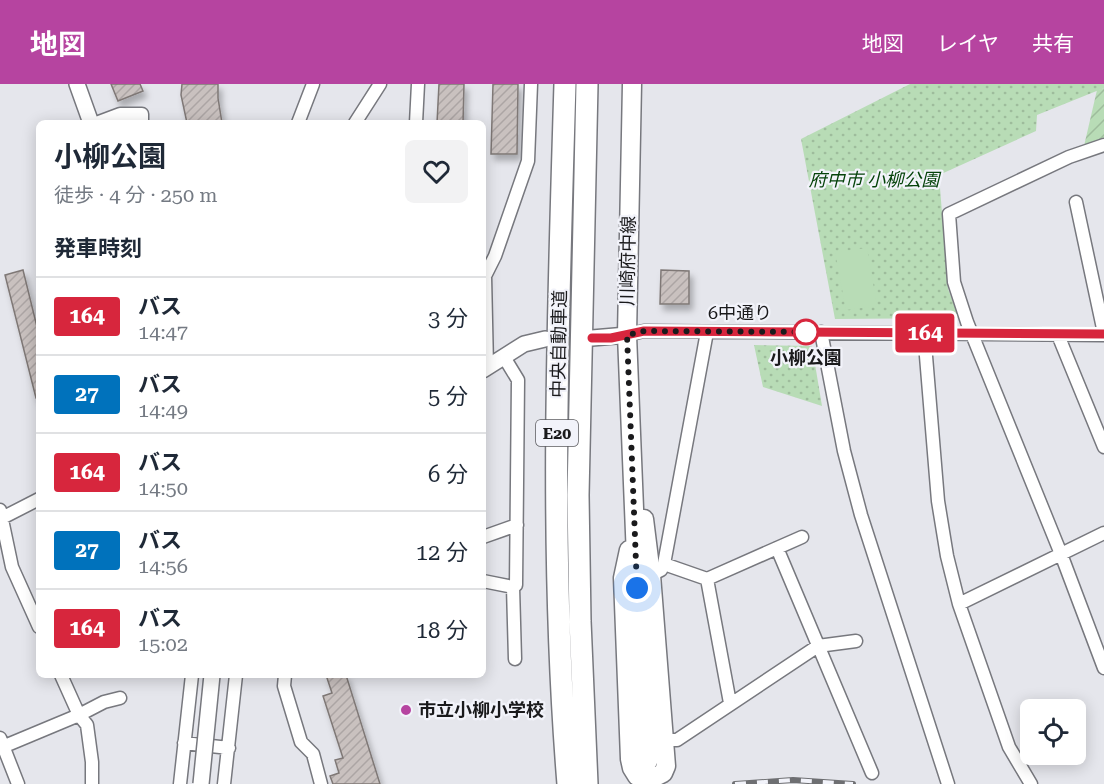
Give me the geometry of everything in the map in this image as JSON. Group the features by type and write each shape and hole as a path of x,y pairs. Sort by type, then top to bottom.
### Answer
{"highway":[{"name":"中央自動車道","path":"565,84 556,494 559,621 578,782"},
{"name":"中央自動車道","path":"578,782 580,621 578,495 587,84"}],"main road":[{"name":"川崎府中線","path":"632,84 627,335 634,530 648,761"},
{"path":"632,474 658,569 666,766 663,772 651,779 637,776 630,759 623,578 634,530"}],"street":[{"path":"76,84 93,120"},
{"path":"299,120 313,84"},
{"path":"357,120 380,84"},
{"path":"416,120 418,84"},
{"path":"486,271 495,256 528,161 531,84"},
{"path":"103,120 120,114 142,114 142,120"},
{"path":"1104,145 1069,157 949,214 954,282 970,333 1061,554 1104,668"},
{"path":"1076,202 1104,334"},
{"name":"6中通り","path":"592,338 644,331 1104,334"},
{"path":"707,332 658,569 708,579 802,537"},
{"path":"821,332 844,452 855,494 948,784"},
{"path":"924,333 938,501 947,556 959,604 1009,747 1030,784"},
{"path":"1058,334 1104,447"},
{"path":"486,368 524,344 544,339"},
{"path":"504,357 518,380 516,585 513,587 515,659"},
{"path":"36,500 1,516 12,567 36,620"},
{"path":"486,536 517,525"},
{"path":"959,604 1104,533"},
{"path":"777,549 872,773"},
{"path":"708,579 730,703"},
{"path":"486,582 513,587"},
{"path":"664,740 677,740 818,646 856,641"},
{"path":"62,678 79,716 87,725 93,762 92,784"},
{"path":"180,784 192,678"},
{"path":"201,784 212,678"},
{"path":"224,784 236,678"},
{"path":"285,678 284,686 301,742 313,754 321,784"},
{"path":"18,784 1,744 79,716 104,702 120,698"},
{"path":"184,743 229,748"}],"green space":[{"name":"府中市 小柳公園","path":"910,84 1104,84 1104,88 1037,115 1036,131 939,175 948,289 959,318 835,319 801,139"},
{"path":"1104,88 1104,140 1084,146 1097,90"},
{"path":"867,248 877,306 846,310 835,252"},
{"path":"754,345 812,346 822,406 763,387"}],"building":[{"path":"111,84 140,84 143,91 118,101"},
{"path":"182,84 218,84 222,120 186,120 181,95"},
{"path":"439,84 464,84 463,120 437,120"},
{"path":"493,84 518,84 517,154 491,154"},
{"path":"23,270 36,323 36,398 5,275"},
{"path":"661,270 689,271 689,304 660,304"},
{"path":"327,678 347,678 380,784 333,784 330,776 339,773 335,760 343,758 323,696 332,693"}],"railway":[{"path":"735,784 793,780 853,784"}],"bus line":[{"name":"164","path":"592,338 611,338 644,331 1104,334"}],"place":[{"name":"小柳公園","path":"806,332"},
{"name":"市立小柳小学校","path":"406,710"}],"route":[{"path":"637,588 627,335 644,331 806,332"}]}
